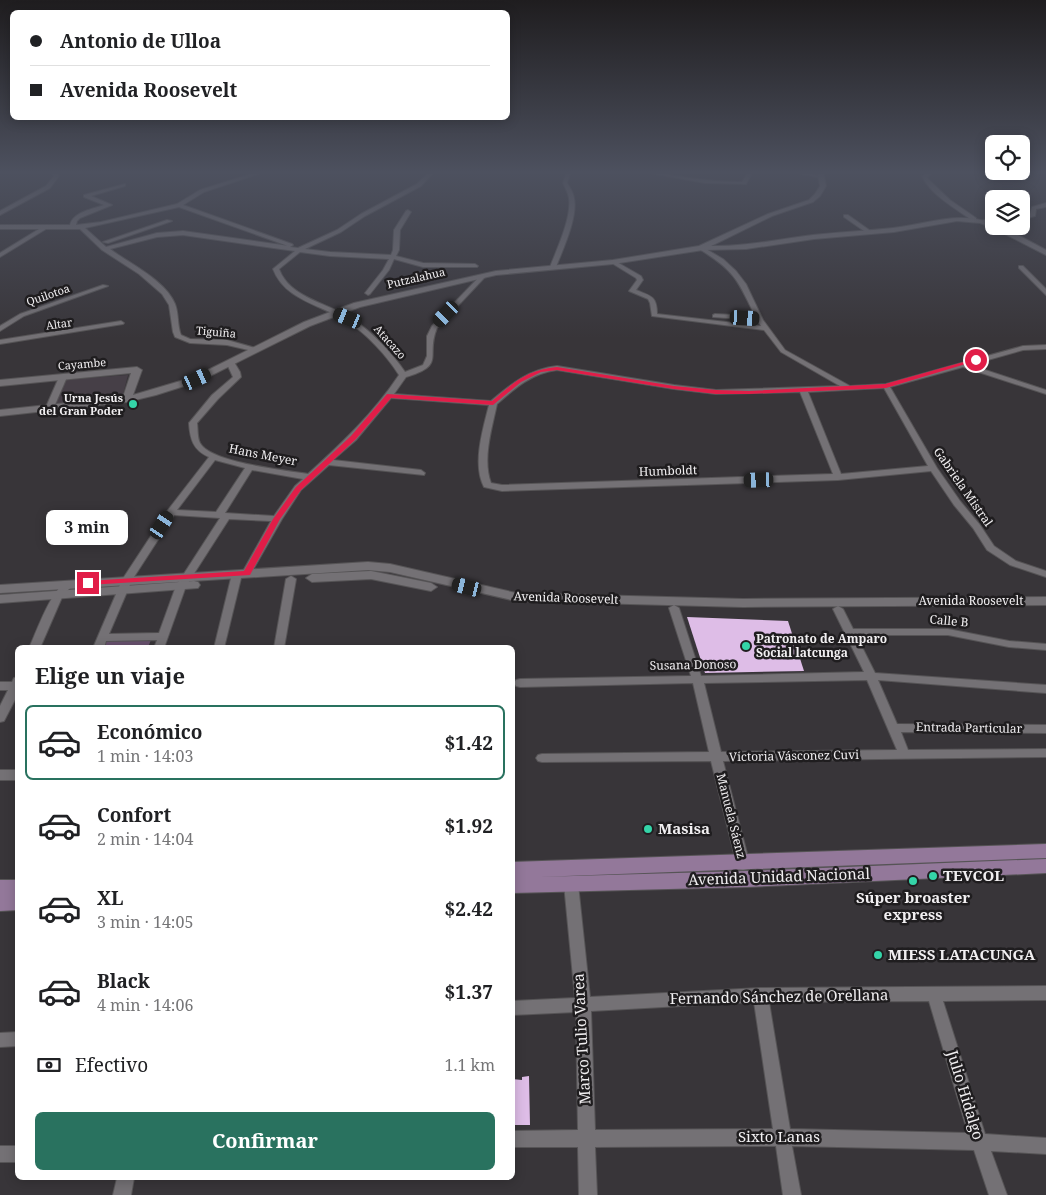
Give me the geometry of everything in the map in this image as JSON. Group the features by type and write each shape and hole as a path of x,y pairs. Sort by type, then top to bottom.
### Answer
{"main road":[{"name":"Avenida Unidad Nacional","path":"515,885 571,884 1046,851"},
{"name":"Avenida Unidad Nacional","path":"515,870 745,871 1046,866"}],"street":[{"path":"0,227 51,227"},
{"path":"0,255 45,227"},
{"name":"Tiguiña","path":"81,227 102,246 136,269 170,300 175,309 174,332 181,339 232,343 256,350"},
{"path":"102,246 153,227"},
{"path":"240,227 300,249"},
{"name":"Atacazo","path":"220,645 240,576 277,519 309,477 353,438 389,396 403,375 364,330 348,318 291,289 277,274 276,269 279,265 300,249 345,227"},
{"path":"368,293 383,275 396,250 397,230 399,227"},
{"path":"553,267 560,251 566,227"},
{"name":"Putzalahua","path":"0,413 127,399 153,393 188,382 231,364 308,324 357,305 519,269 613,262 701,248 745,227"},
{"path":"861,227 869,232"},
{"path":"701,248 730,248 914,227"},
{"path":"102,246 157,235 183,234 345,256 392,257 422,265 475,266"},
{"path":"1011,235 1046,253"},
{"path":"701,248 721,260 734,272 743,284 765,328 783,351 850,388"},
{"path":"613,262 638,277 640,280 632,291 652,299 655,303 654,315 765,328"},
{"path":"1021,267 1043,288 1046,294"},
{"path":"403,375 419,371 427,365 431,355 430,334 434,326 482,276"},
{"name":"Quilotoa","path":"0,329 22,315 105,286"},
{"path":"715,316 759,318"},
{"name":"Altar","path":"0,342 121,323"},
{"path":"389,396 493,403 519,381 540,370 548,369 578,371 716,392 886,386 1023,348 1046,346"},
{"name":"Hans Meyer","path":"231,364 237,377 215,397 193,423 194,436 198,446 214,456 250,467 309,477"},
{"path":"960,364 1046,392"},
{"name":"Cayambe","path":"0,383 137,370 127,399"},
{"path":"50,407 63,377"},
{"name":"Gabriela Mistral","path":"886,386 933,468 957,503 977,526 990,548 1013,563 1046,574"},
{"path":"803,390 838,477"},
{"name":"Humboldt","path":"493,403 486,437 483,478 487,485 502,488 582,487 838,477 891,474 933,468"},
{"path":"162,636 100,643 124,585 171,512 214,456"},
{"path":"327,462 421,473"},
{"path":"160,645 184,582 250,467"},
{"path":"171,512 277,519"},
{"name":"Avenida Roosevelt","path":"1,593 69,584 124,585 184,582 368,566 390,568 506,596 531,598 743,604 1046,601"},
{"name":"Avenida Roosevelt","path":"240,576 291,579 371,575 515,605 838,609 1046,608"},
{"path":"280,645 291,579"},
{"path":"35,645 59,594 69,584"},
{"name":"Avenida Roosevelt","path":"1,593 59,594 124,585"},
{"name":"Manuela Sáenz","path":"674,608 697,679 745,871"},
{"path":"838,609 871,676 904,753"},
{"name":"Calle B","path":"849,632 948,632 1009,644 1046,647"},
{"name":"Susana Donoso","path":"520,683 871,676 1046,689"},
{"path":"0,686 15,684"},
{"path":"0,718 15,688"},
{"name":"Entrada Particular","path":"892,728 1046,729"},
{"name":"Victoria Vásconez Cuvi","path":"542,758 716,758 904,753 1046,753"},
{"path":"0,775 15,774"},
{"name":"Marco Tulio Varea","path":"571,884 583,1005 588,1195"},
{"name":"Fernando Sánchez de Orellana","path":"515,1008 760,995 1046,993"},
{"name":"Julio Hidalgo","path":"934,994 979,1141 998,1195"},
{"path":"760,995 792,1195"},
{"path":"0,1040 15,1039"},
{"name":"Sixto Lanas","path":"515,1139 782,1136 979,1141 1046,1146"},
{"path":"0,1154 15,1154"},
{"path":"122,1195 126,1180"}],"shaded area":[{"path":"128,375 122,398 53,404 61,380"},
{"path":"151,640 149,645 102,645 104,641"}],"building":[{"name":"Patronato de Amparo Social latcunga","path":"687,617 788,621 804,671 705,673"},
{"path":"529,1076 530,1125 515,1125 515,1079 522,1080 522,1077"}],"place":[{"name":"Urna Jesús del Gran Poder","path":"133,404"},
{"name":"Patronato de Amparo Social latcunga","path":"746,646"},
{"name":"Masisa","path":"648,829"},
{"name":"TEVCOL","path":"933,876"},
{"name":"Súper broaster express","path":"913,881"},
{"name":"MIESS LATACUNGA","path":"878,955"}],"route":[{"path":"88,583 247,573 277,519 298,488 353,438 389,396 493,403 519,381 540,370 557,368 716,392 886,386 976,360"}]}
